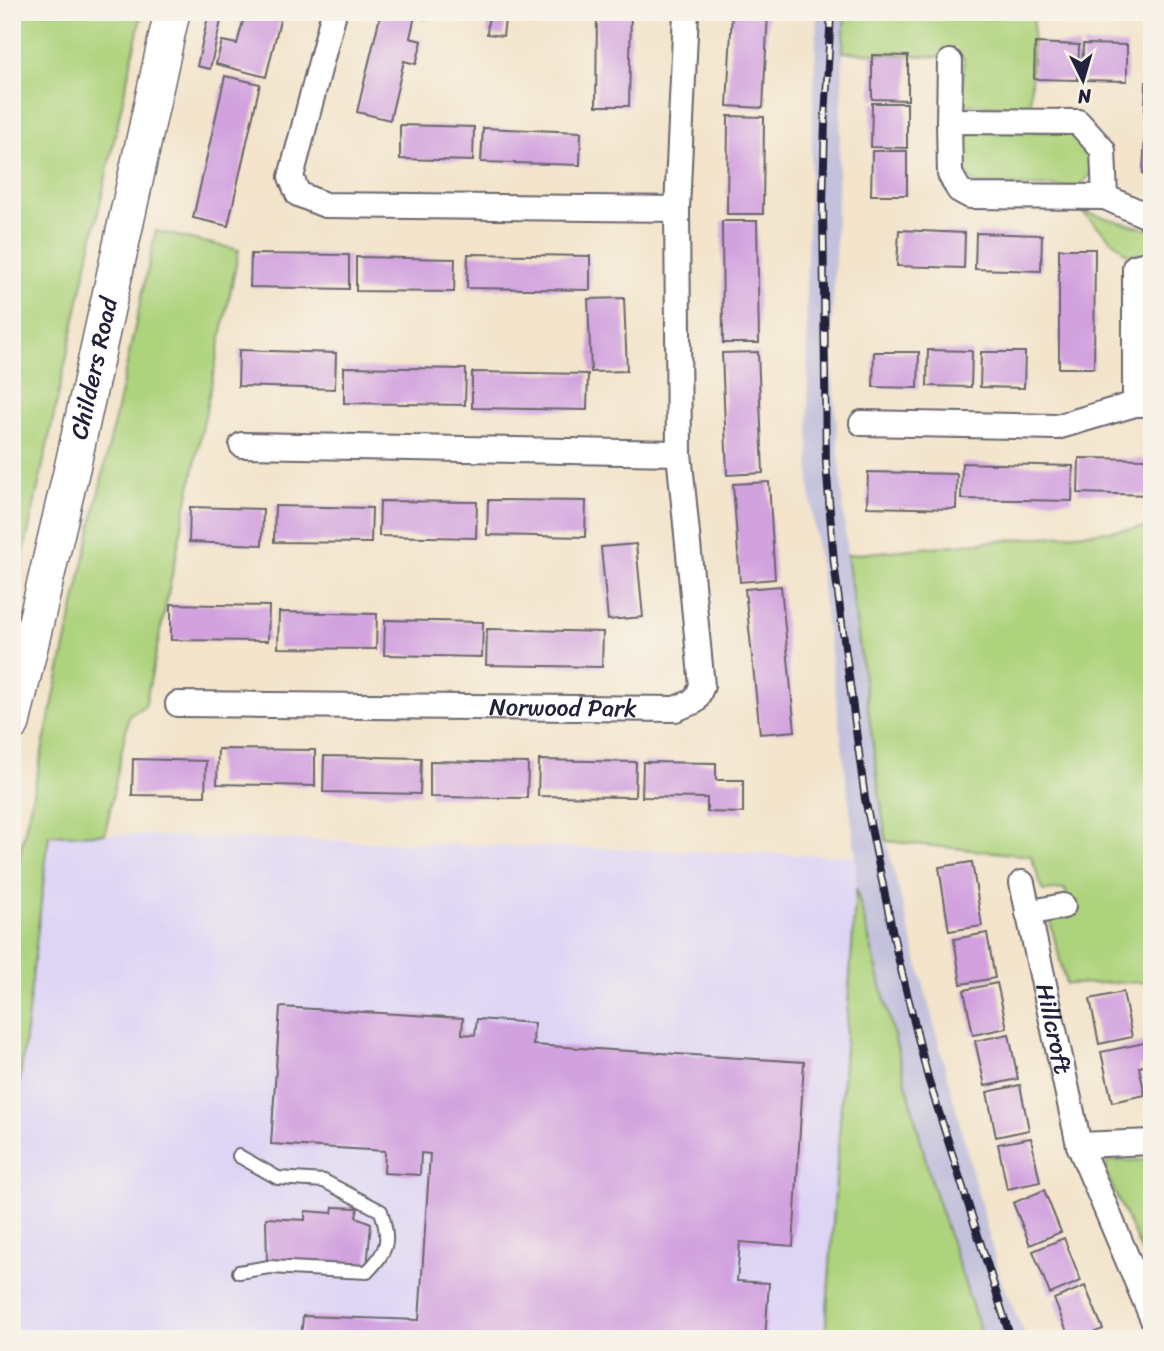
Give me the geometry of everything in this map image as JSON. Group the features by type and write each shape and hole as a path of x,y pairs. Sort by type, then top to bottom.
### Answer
{"main road":[{"name":"Childers Road","path":"12,723 73,464 172,12"}],"street":[{"path":"334,12 291,177 298,194 325,205 677,209"},
{"name":"Norwood Park","path":"178,704 674,709 695,701 702,686 678,453 677,209 685,12"},
{"path":"950,62 950,174 959,190 970,196 1105,197 1152,218"},
{"path":"949,121 1078,122 1103,150 1105,197"},
{"path":"862,423 1057,427 1143,404 1135,267 1152,263"},
{"path":"242,445 678,453"},
{"name":"Hillcroft","path":"1022,883 1079,1144 1152,1317"},
{"path":"1028,914 1063,906"},
{"path":"1079,1144 1152,1142"}],"lane":[{"path":"239,1156 278,1178 324,1181 358,1198 381,1212 388,1233 383,1254 368,1272 269,1267 239,1272"}],"shaded area":[{"path":"817,12 845,12 831,354 847,555 886,841 1001,1281 1027,1339 983,1339 932,1184 856,888 856,856 810,493 806,282"},
{"path":"49,834 856,856 825,1339 12,1339 12,1149"}],"green space":[{"path":"12,12 142,12 12,607"},
{"path":"845,12 1034,13 1030,108 962,104 964,58 843,52"},
{"path":"970,132 1072,132 1089,145 1097,167 1079,187 978,185 965,173 961,161"},
{"path":"1081,211 1150,230 1152,251 1147,254 1127,254"},
{"path":"156,231 239,250 145,706 129,715 105,834 49,835 12,1149 12,889"},
{"path":"1152,527 1152,982 1066,984 1050,921 1071,916 1065,889 1043,891 1031,856 886,841 847,555"},
{"path":"856,888 932,1184 983,1339 825,1339"},
{"path":"1152,1160 1152,1274 1105,1171 1108,1161"}],"building":[{"path":"209,12 223,12 210,69 197,66"},
{"path":"229,12 282,12 266,77 216,64 222,41 237,44 243,21 228,18"},
{"path":"381,12 429,12 427,19 415,16 410,38 422,41 416,64 404,61 390,120 357,112"},
{"path":"489,12 506,12 503,36 487,34"},
{"path":"597,12 631,12 629,106 596,106"},
{"path":"732,12 768,12 763,108 727,106"},
{"path":"1035,43 1079,45 1078,80 1034,79"},
{"path":"1083,44 1127,45 1127,81 1082,80"},
{"path":"872,55 908,56 908,100 872,99"},
{"path":"225,76 260,84 228,226 193,218"},
{"path":"1146,82 1152,82 1152,127 1144,127"},
{"path":"872,103 907,103 907,148 871,147"},
{"path":"728,116 764,117 763,214 727,214"},
{"path":"400,125 474,127 473,161 400,159"},
{"path":"483,128 581,132 580,165 481,162"},
{"path":"1145,130 1152,130 1152,174 1143,174"},
{"path":"872,151 907,151 907,195 871,195"},
{"path":"722,221 757,221 759,343 723,343"},
{"path":"899,230 965,233 964,268 897,266"},
{"path":"976,233 1042,235 1041,271 975,269"},
{"path":"1059,249 1095,249 1094,368 1059,368"},
{"path":"251,254 349,255 349,289 250,287"},
{"path":"468,254 590,256 590,290 467,288"},
{"path":"356,257 455,259 454,292 356,291"},
{"path":"624,298 627,371 591,372 588,299"},
{"path":"239,350 336,353 335,389 238,386"},
{"path":"928,350 972,351 971,387 927,386"},
{"path":"758,352 763,473 727,475 722,353"},
{"path":"874,352 919,352 918,388 873,387"},
{"path":"981,352 1025,352 1024,388 980,387"},
{"path":"344,367 466,369 465,405 344,403"},
{"path":"472,372 588,374 587,410 472,408"},
{"path":"1079,458 1152,459 1152,495 1078,493"},
{"path":"962,463 1073,466 1072,501 961,499"},
{"path":"868,472 957,474 956,509 867,507"},
{"path":"769,482 775,579 740,582 733,484"},
{"path":"488,500 586,501 585,537 487,535"},
{"path":"380,501 477,502 476,538 379,536"},
{"path":"275,506 372,508 371,543 274,542"},
{"path":"190,507 263,509 262,545 189,542"},
{"path":"636,544 643,617 608,620 601,547"},
{"path":"781,586 795,731 760,734 745,589"},
{"path":"171,604 269,606 268,641 171,640"},
{"path":"279,612 377,614 376,649 278,648"},
{"path":"385,620 483,622 482,657 384,655"},
{"path":"487,629 603,632 602,667 486,665"},
{"path":"218,749 315,750 315,786 217,784"},
{"path":"324,756 421,758 420,794 323,792"},
{"path":"133,759 206,761 205,796 132,795"},
{"path":"539,760 636,762 635,797 538,796"},
{"path":"430,761 528,763 527,798 430,797"},
{"path":"643,762 716,763 716,780 743,780 743,813 707,812 707,798 642,797"},
{"path":"972,862 982,926 949,931 939,867"},
{"path":"987,933 995,978 961,984 954,939"},
{"path":"997,983 1007,1028 973,1035 964,990"},
{"path":"1123,992 1132,1037 1099,1044 1090,999"},
{"path":"280,1007 463,1018 462,1034 475,1035 477,1019 534,1023 533,1045 804,1062 793,1246 740,1242 737,1281 769,1283 765,1339 301,1339 303,1316 419,1320 430,1154 421,1153 420,1175 384,1173 385,1151 271,1144"},
{"path":"1009,1034 1018,1079 985,1086 975,1041"},
{"path":"1149,1042 1152,1064 1139,1067 1145,1095 1112,1102 1101,1052"},
{"path":"1020,1085 1029,1130 996,1137 987,1092"},
{"path":"1031,1138 1040,1182 1007,1189 998,1144"},
{"path":"1044,1190 1061,1232 1030,1245 1013,1203"},
{"path":"333,1207 358,1208 356,1217 371,1223 367,1268 267,1263 266,1218 305,1220 305,1211 332,1213"},
{"path":"1064,1238 1081,1281 1050,1294 1033,1251"},
{"path":"1085,1286 1103,1329 1078,1339 1070,1339 1054,1299"}],"railway":[{"path":"831,12 823,207 826,462 834,563 865,799 897,953 928,1078 1011,1339"}]}
